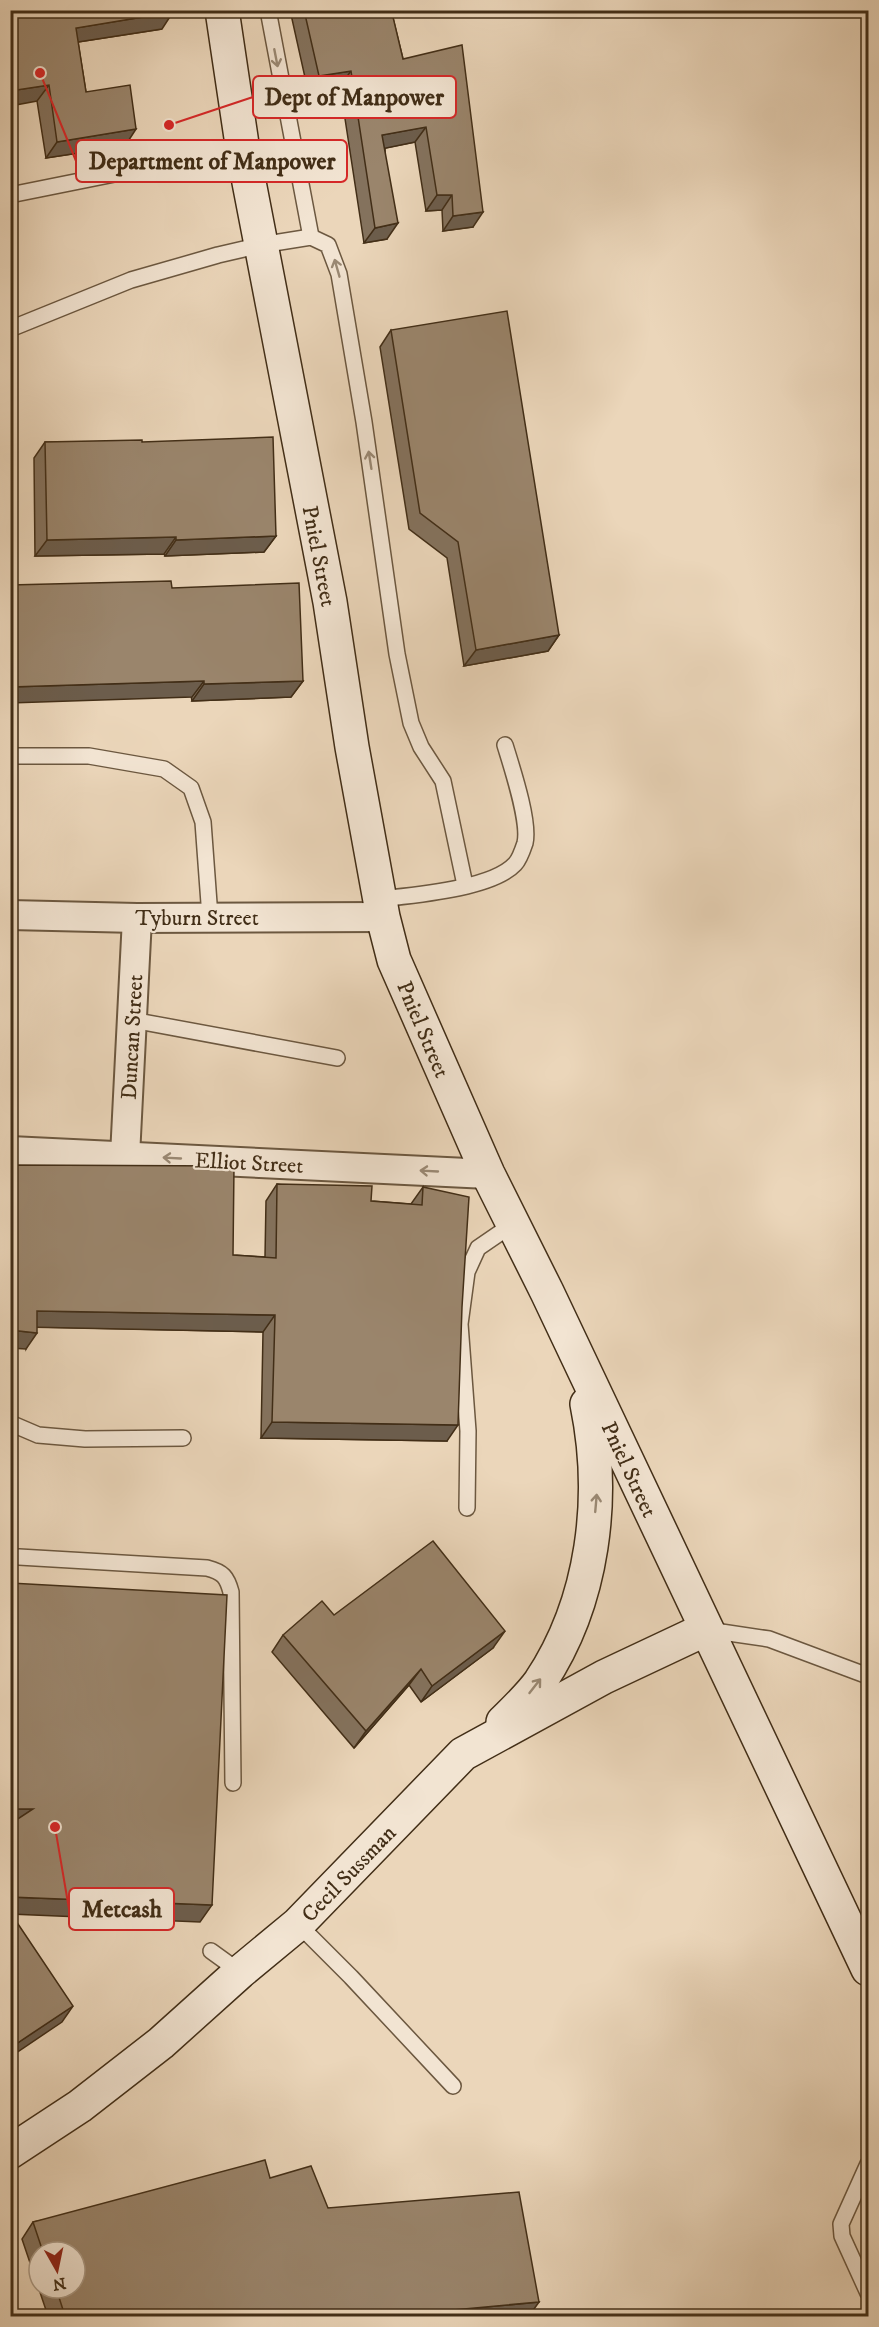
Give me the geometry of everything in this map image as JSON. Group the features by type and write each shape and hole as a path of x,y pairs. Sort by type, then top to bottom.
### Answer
{"main road":[{"name":"Pniel Street","path":"222,10 243,151 330,602 352,747 381,908 394,960 488,1174 547,1292 868,1969"},
{"path":"463,1754 504,1722 539,1682 564,1637 582,1589 593,1539 597,1488 594,1437 584,1386 547,1292"},
{"name":"Cecil Sussman","path":"10,2152 80,2106 161,2043 298,1924 463,1754 603,1677 706,1629"}],"street":[{"name":"Tyburn Street","path":"10,915 210,917 381,908"},
{"name":"Duncan Street","path":"125,1156 137,918"},
{"name":"Elliot Street","path":"10,1151 488,1174"}],"lane":[{"path":"267,10 311,237"},
{"path":"10,195 204,156 243,151"},
{"path":"10,329 130,280 218,255 311,237 328,245 339,274 397,654 411,723 421,747 443,781 465,885"},
{"path":"381,908 496,878 517,863 525,842 522,807 505,745"},
{"path":"10,756 89,756 153,767 164,769 191,788 203,822 210,917"},
{"path":"132,1020 337,1058"},
{"path":"467,1508 468,1431 460,1324 466,1272 478,1248 513,1224"},
{"path":"10,1423 38,1435 85,1439 183,1438"},
{"path":"19,1557 207,1568 221,1572 228,1580 231,1592 233,1783"},
{"path":"706,1629 769,1639 868,1676"},
{"path":"298,1924 453,2086"},
{"path":"211,1951 240,1972"},
{"path":"868,2164 841,2224 842,2236 868,2293"}],"building":[{"path":"10,10 173,10 173,12 76,28 86,92 130,85 136,129 57,142 49,85 10,91"},
{"path":"304,10 394,10 392,13 403,59 462,45 483,212 453,216 452,195 437,195 426,127 382,135 398,223 375,228 351,71 319,76"},
{"path":"507,311 559,635 476,650 458,542 420,513 391,330"},
{"path":"273,437 276,536 176,540 176,537 47,540 45,442 142,440 142,442"},
{"path":"171,581 172,588 299,583 303,681 204,684 204,681 10,687 10,585"},
{"path":"10,1165 234,1166 233,1255 276,1258 277,1184 372,1186 371,1201 422,1205 423,1187 469,1197 458,1425 272,1422 275,1315 37,1311 37,1333 10,1330"},
{"path":"433,1541 505,1631 432,1686 421,1669 366,1731 283,1635 322,1601 334,1615"},
{"path":"10,1583 227,1595 212,1905 10,1897 10,1824 33,1809 10,1809"},
{"path":"10,1912 73,2006 10,2048"},
{"path":"265,2160 270,2178 311,2166 328,2208 519,2192 539,2302 388,2316 65,2316 60,2300 87,2300 87,2240 39,2240 33,2222"}],"place":[{"name":"Department of Manpower","path":"40,73"},
{"name":"Dept of Manpower","path":"169,125"},
{"name":"Metcash","path":"55,1827"}]}
